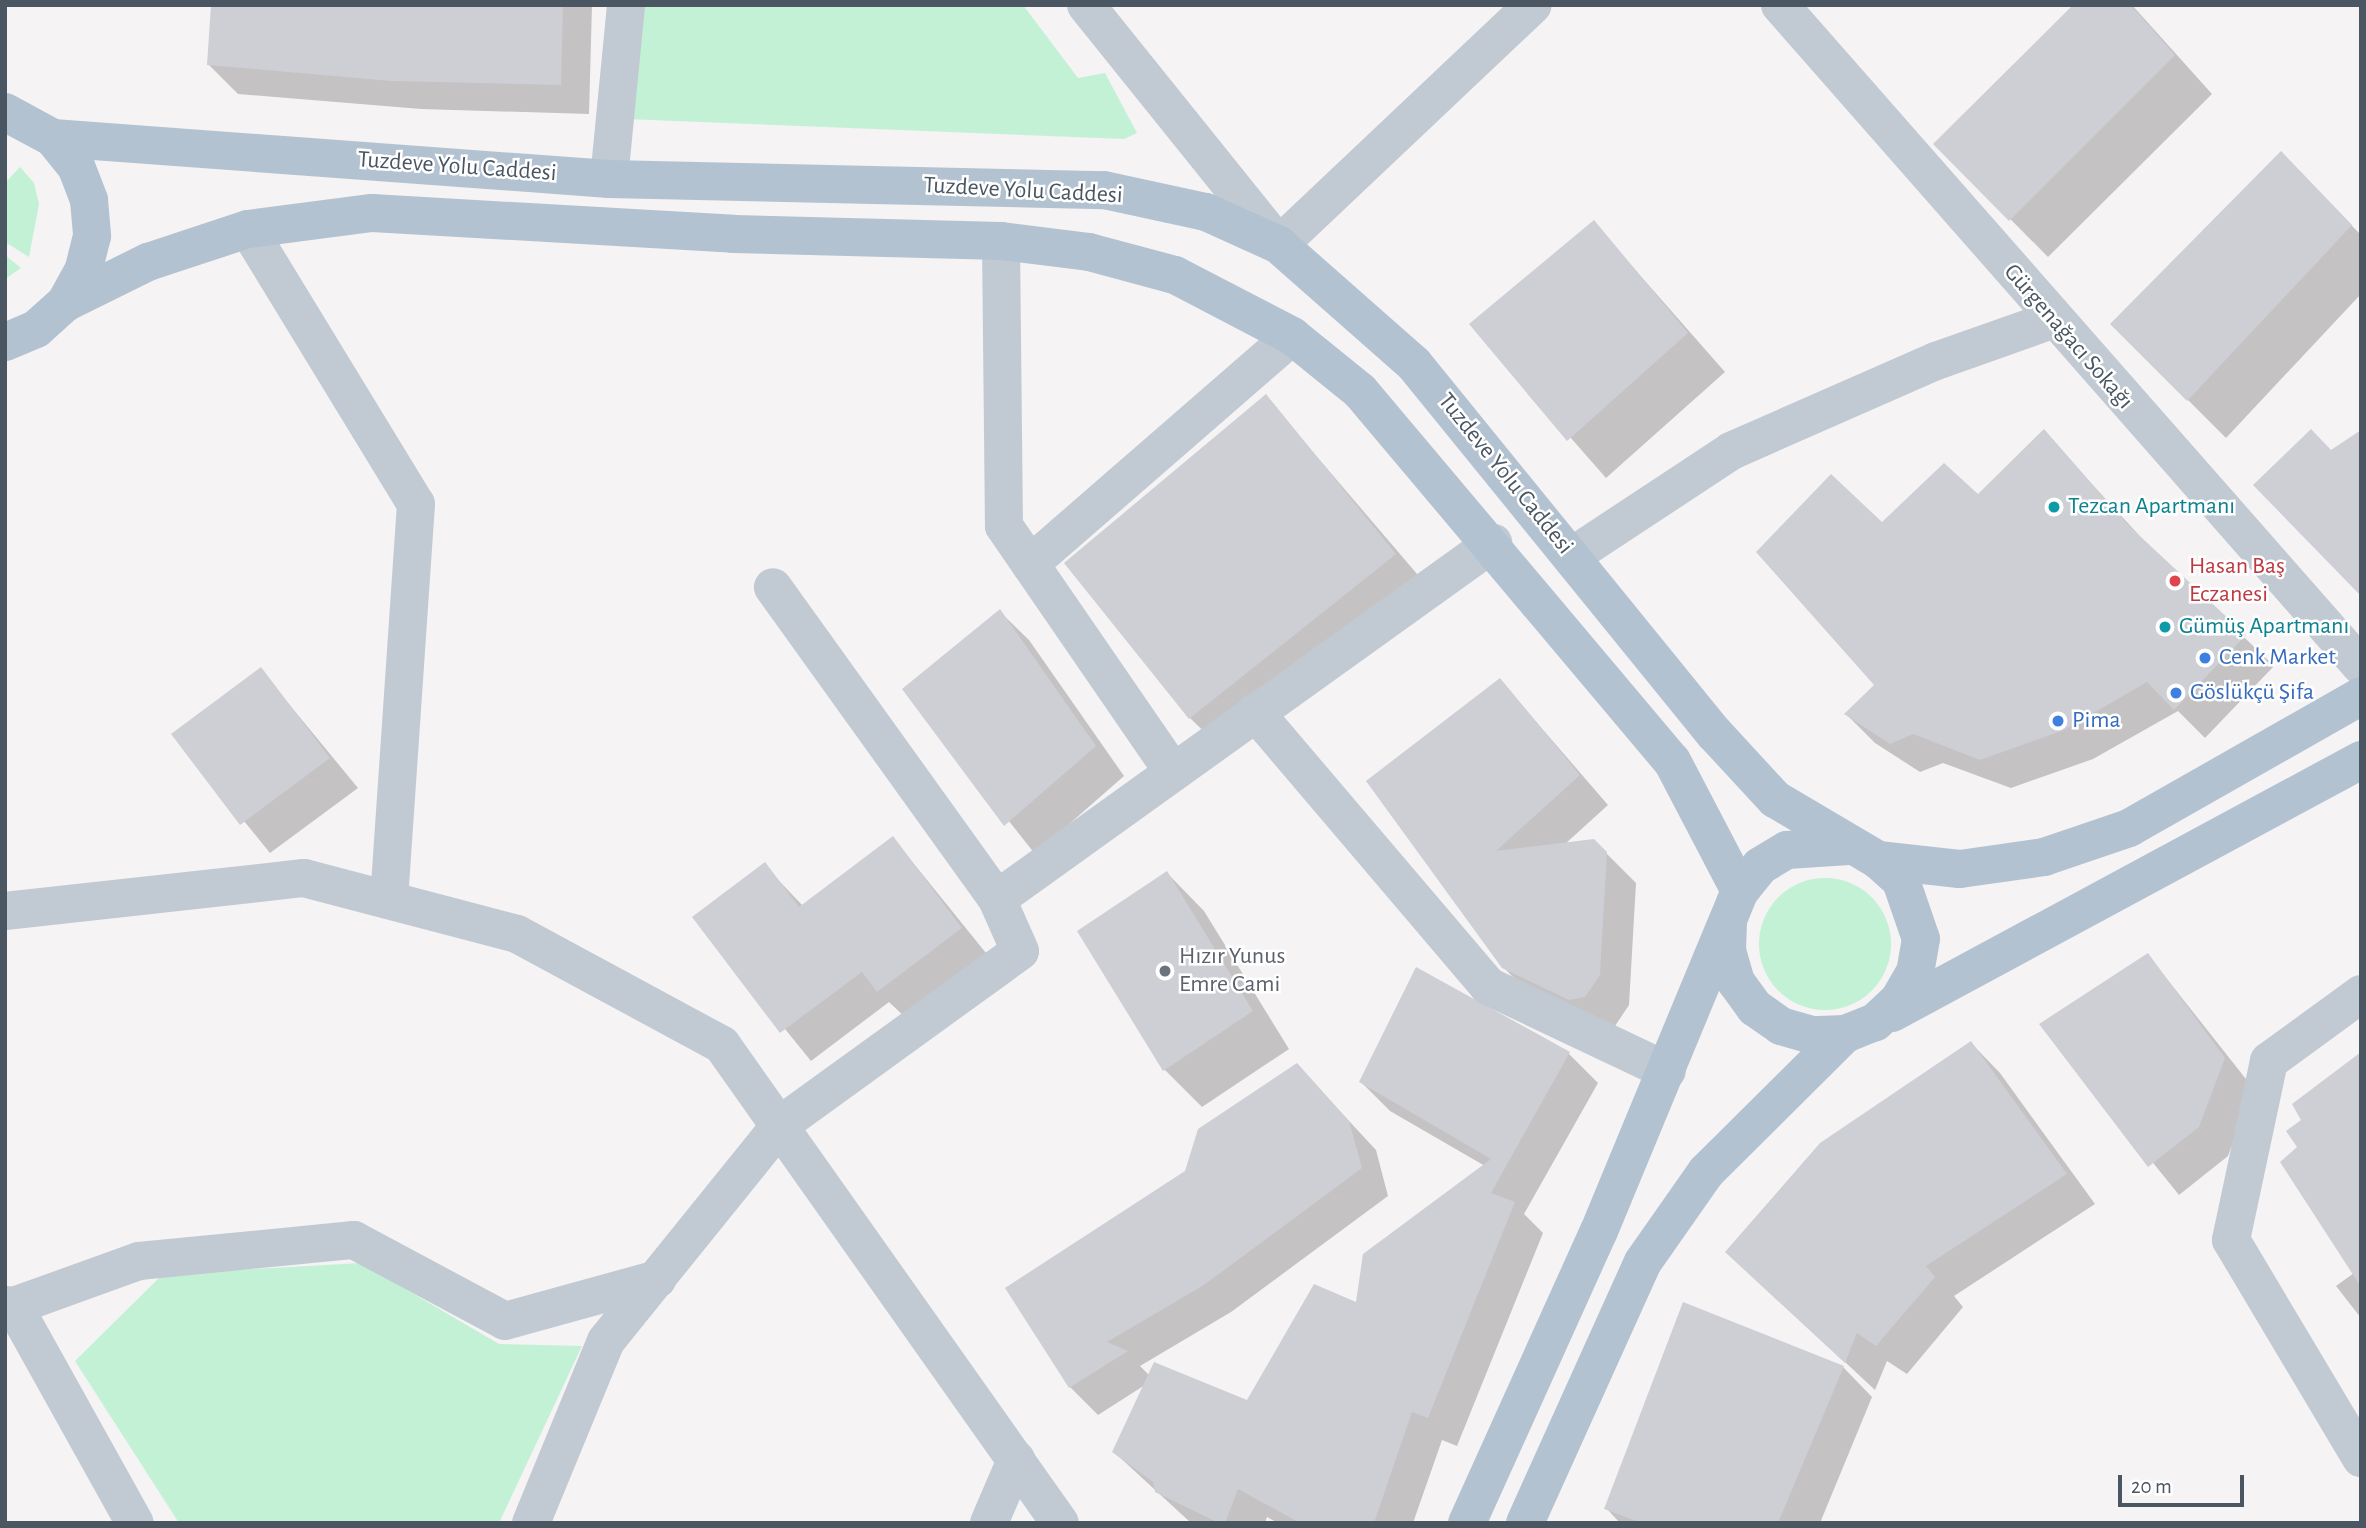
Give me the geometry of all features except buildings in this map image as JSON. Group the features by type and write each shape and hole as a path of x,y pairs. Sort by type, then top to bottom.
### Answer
{"main road":[{"path":"5,112 53,138 76,166 89,200 92,236 83,271 65,303 36,329 5,342"},
{"name":"Tuzdeve Yolu Caddesi","path":"53,138 609,178 1104,190 1206,212 1279,245 1414,363 1775,799 1864,853"},
{"name":"Tuzdeve Yolu Caddesi","path":"65,303 148,262 248,229 372,213 733,234 1001,241 1089,252 1175,275 1292,336 1360,391 1493,543 1672,761 1734,905"},
{"path":"1467,1523 1667,1071 1734,905 1760,866 1787,850 1817,843 1959,869 2044,857 2117,832 2361,695"},
{"path":"1734,905 1727,951 1736,982 1755,1008 1781,1026 1812,1035 1860,1028 2361,760"},
{"path":"1525,1523 1643,1262 1706,1171 1860,1028 1899,1000 1915,972 1921,939 1901,881 1864,853"}],"street":[{"path":"609,178 626,5"},
{"path":"1086,5 1279,245 1533,5"},
{"name":"Gürgenağacı Sokağı","path":"1780,5 2052,320 2361,666"},
{"path":"248,229 416,504 389,900"},
{"path":"1001,241 1004,526 1172,772"},
{"path":"1572,556 1731,451 1936,362 2052,320"},
{"path":"1030,564 1292,336"},
{"path":"997,899 1493,543"},
{"path":"531,1523 606,1341 780,1125 1020,951 997,899 773,587"},
{"path":"1255,712 1489,986 1667,1071"},
{"path":"5,911 304,878 517,934 722,1045 1060,1523"},
{"path":"2361,994 2269,1061 2231,1240 2361,1458"},
{"path":"135,1523 10,1306 139,1261 354,1240 505,1321 657,1279"},
{"path":"989,1523 1016,1460"}],"green space":[{"path":"642,5 1023,5 1078,78 1105,73 1137,133 1124,139 626,119"},
{"path":"20,167 34,183 39,204 29,257 5,242 5,183"},
{"path":"5,255 21,268 5,279"},
{"path":"1825,878 1850,883 1871,898 1886,919 1891,944 1886,969 1871,990 1850,1005 1825,1010 1800,1005 1779,990 1764,969 1759,944 1764,919 1779,898 1800,883"},
{"path":"361,1263 499,1344 582,1346 499,1523 179,1523 75,1361 163,1274"}],"place":[{"name":"Tezcan Apartmanı","path":"2054,507"},
{"name":"Hasan Baş Eczanesi","path":"2175,581"},
{"name":"Gümüş Apartmanı","path":"2165,627"},
{"name":"Cenk Market","path":"2205,658"},
{"name":"Göslükçü Şifa","path":"2176,693"},
{"name":"Pima","path":"2058,721"},
{"name":"Hızır Yunus Emre Cami","path":"1165,971"}]}
